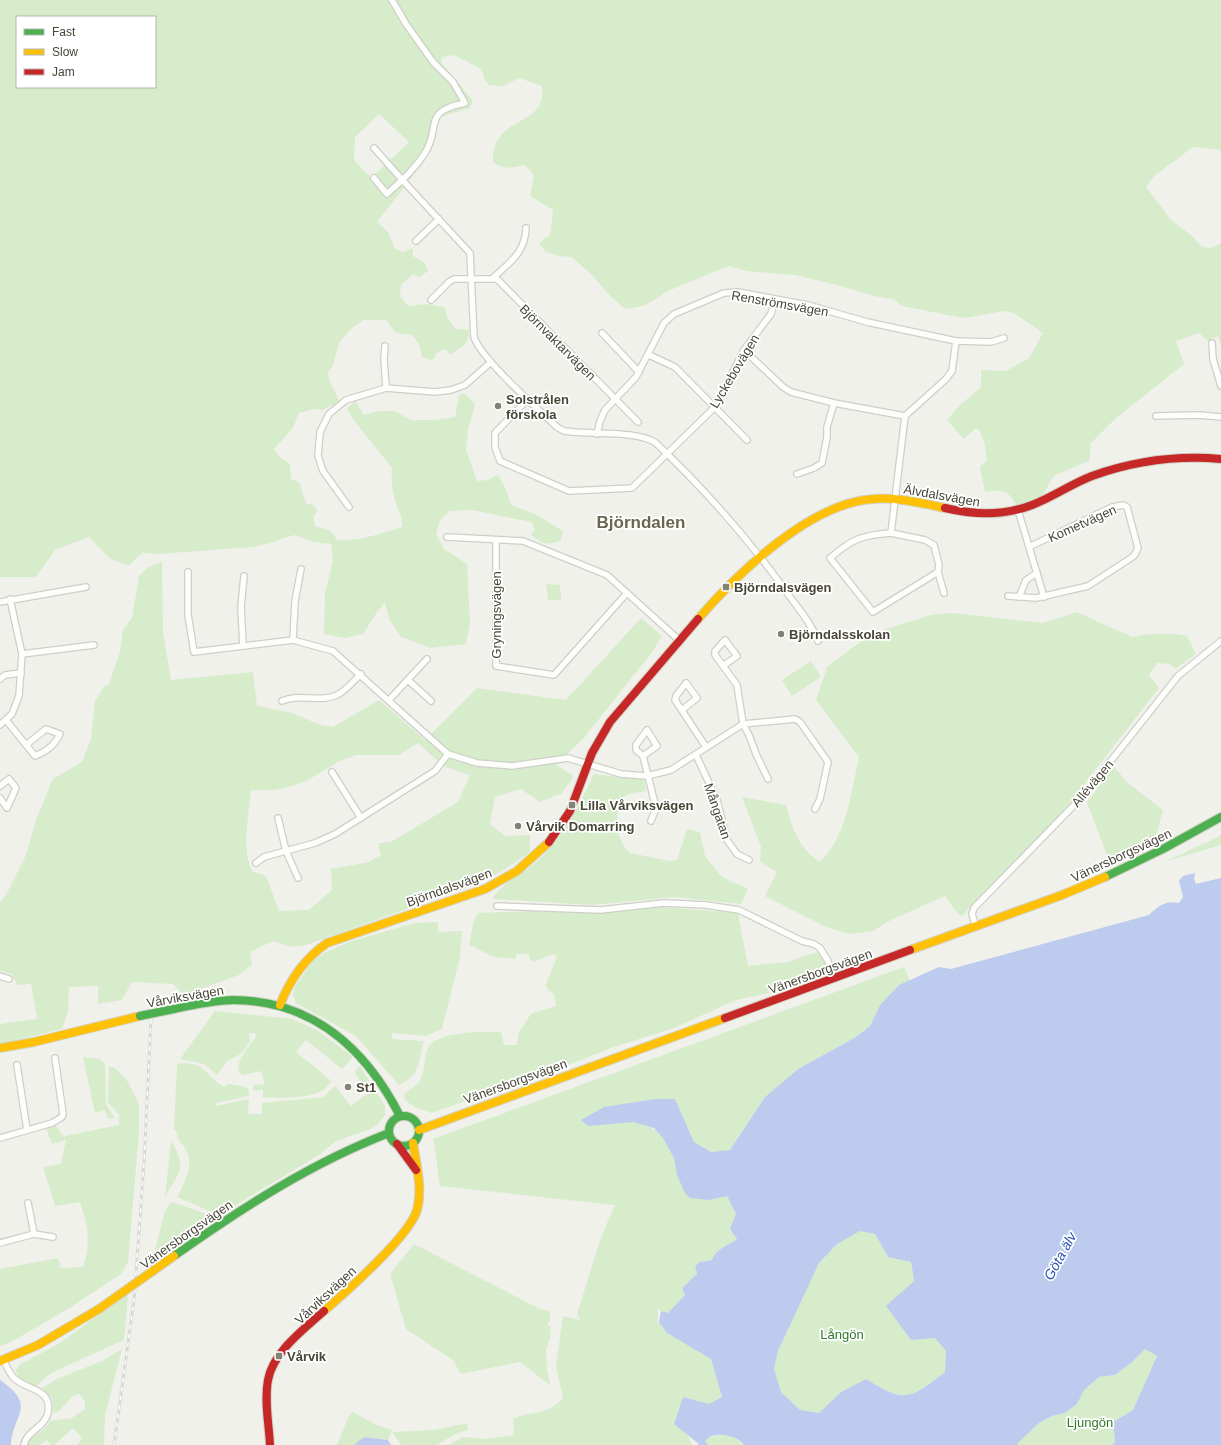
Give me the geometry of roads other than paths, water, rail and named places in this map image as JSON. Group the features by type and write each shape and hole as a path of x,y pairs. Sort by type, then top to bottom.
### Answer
{"street":[{"path":"374,178 387,194 402,180 428,148 434,119 437,114 465,103 453,82 433,62 406,24 392,0"},
{"path":"374,148 470,253 474,337 476,346 528,400 557,427 564,431 632,436 651,439 667,453 730,519 760,556 807,621 818,640"},
{"path":"416,241 439,219"},
{"path":"431,300 454,279 493,278 519,253 525,240 526,228"},
{"name":"Björnvaktarvägen","path":"493,278 497,279 638,422"},
{"name":"Renströmsvägen","path":"597,434 600,421 605,410 639,372 664,323 674,314 724,293 731,292 808,305 867,322 956,341 991,342 1004,338"},
{"name":"Lyckebovägen","path":"528,400 495,433 495,447 498,458 503,463 569,491 632,488 715,407 744,350 771,314 775,300"},
{"path":"602,333 639,372"},
{"path":"891,533 905,416 946,379 952,371 956,341"},
{"path":"1212,343 1213,359 1221,386"},
{"path":"385,346 384,359 386,388"},
{"path":"744,350 783,387 791,392 834,403 905,416"},
{"path":"649,355 675,367 747,440"},
{"path":"349,508 320,464 317,444 320,432 329,414 346,400 386,388 435,392 451,390 465,385 491,362"},
{"path":"797,474 814,468 822,463 828,436 827,427 834,403"},
{"path":"1156,416 1221,416"},
{"name":"Älvdalsvägen","path":"760,556 810,522 839,506 864,499 895,498 960,512 982,515 1018,510 1074,484 1123,466 1151,459 1178,456 1221,459"},
{"name":"Kometvägen","path":"1008,596 1044,597 1088,586 1136,553 1138,548 1127,507 1123,505 1112,507 1029,547"},
{"path":"1018,510 1044,597"},
{"path":"938,572 873,612 830,558 852,540 873,534 891,533 925,540 934,545 940,566 938,572 944,593"},
{"path":"447,537 523,542 586,566 606,575 679,640"},
{"name":"Gryningsvägen","path":"496,540 496,666 554,675 627,593"},
{"name":"Björndalsvägen","path":"280,1005 286,990 302,963 309,956 328,943 485,889 518,871 553,838 570,810 598,742 610,722 726,587 760,556"},
{"path":"293,640 295,601 301,569"},
{"path":"188,572 188,615 194,652 293,640 333,651 361,674 419,729 448,754 478,763 512,766 568,758 620,774 647,776 671,770 743,724 795,719 800,722 828,762 820,799 815,809"},
{"path":"1019,597 1026,580 1037,573"},
{"path":"243,646 241,607 244,576"},
{"path":"0,602 86,586"},
{"path":"0,725 6,720 17,704 21,673 22,654 10,599"},
{"path":"723,666 737,656 725,640 716,651 715,655 723,666 737,685 743,724 749,734 756,754 768,779"},
{"name":"Allévägen","path":"976,927 972,914 974,908 1083,796 1178,676 1221,641"},
{"path":"22,654 94,645"},
{"path":"389,700 427,659"},
{"path":"0,679 5,675 21,673"},
{"path":"282,701 291,697 328,698 346,689 361,674"},
{"path":"408,680 431,702"},
{"path":"682,710 698,698 686,683 676,696 675,700 706,748"},
{"path":"6,720 26,745 35,756 47,751 56,743 60,734 46,729 26,745"},
{"path":"643,756 657,746 647,730 636,745 636,750 643,756 656,808 651,821"},
{"path":"256,863 264,857 322,840 361,818 435,771 448,754"},
{"name":"Mångatan","path":"696,755 716,800 727,840 737,854 749,860"},
{"path":"332,772 361,818"},
{"path":"0,786 9,779 16,788 7,808 0,798"},
{"name":"Vänersborgsvägen","path":"419,1130 976,927 1106,877 1156,854 1221,817"},
{"path":"278,818 286,851 298,878"},
{"path":"497,906 600,910 664,903 706,905 739,910 802,941 814,944 820,948 828,961 834,979"},
{"path":"0,976 9,979"},
{"name":"Vårviksvägen","path":"0,1048 34,1042 174,1009 236,1000 280,1005 314,1019 353,1046 374,1072 400,1116"},
{"path":"0,1138 60,1120 63,1114 55,1058"},
{"path":"17,1065 27,1130"},
{"path":"400,1116 406,1116 414,1120 419,1130 418,1137 413,1143 406,1146 397,1144 391,1140 389,1133 391,1122 400,1116"},
{"name":"Vänersborgsvägen","path":"2,1360 38,1345 99,1309 219,1224 307,1170 339,1153 389,1133"},
{"name":"Vårviksvägen","path":"270,1445 267,1384 273,1365 300,1334 358,1281 406,1227 417,1210 419,1202 419,1183 413,1143"},
{"name":"Vårviksvägen","path":"397,1144 416,1170"},
{"path":"28,1203 34,1234"},
{"path":"0,1243 34,1234 53,1237"},
{"path":"2,1360 14,1378 38,1390 48,1401 48,1413 45,1421 26,1439 24,1445"}],"water":[{"name":"Göta älv","path":"1195,873 1194,879 1196,884 1221,878 1221,1445 1112,1445 1115,1442 1113,1422 1133,1410 1157,1356 1145,1349 1131,1363 1115,1375 1099,1377 1084,1390 1077,1404 1065,1413 1052,1416 1039,1423 1018,1443 1018,1445 744,1445 731,1436 719,1435 713,1436 705,1441 708,1445 698,1445 699,1444 674,1424 683,1397 709,1404 722,1397 711,1359 667,1333 659,1322 661,1311 668,1313 685,1295 682,1288 697,1274 695,1266 700,1262 712,1260 719,1250 737,1239 730,1229 736,1214 727,1196 709,1200 690,1198 685,1193 677,1175 674,1158 663,1138 654,1128 633,1122 588,1126 581,1120 604,1107 655,1099 675,1099 694,1142 711,1152 730,1150 765,1097 798,1069 856,1037 870,1026 880,1005 899,985 939,967 951,969 1149,915 1162,904 1170,902 1179,903 1183,897 1179,881 1183,876","holes":["860,1231 875,1234 888,1257 911,1262 914,1281 886,1306 911,1340 935,1338 946,1351 945,1372 923,1388 907,1395 899,1395 890,1392 866,1379 841,1392 819,1413 800,1410 781,1392 774,1369 778,1351 819,1263 837,1244"]},
{"path":"0,1380 18,1397 21,1404 11,1445 0,1445"},
{"path":"364,1437 388,1440 391,1445 354,1445"}],"railway":[{"path":"114,1445 134,1300 144,1163 152,999"}],"place":[{"name":"Solstrålen förskola","path":"498,406"},
{"name":"Björndalsvägen","path":"726,587"},
{"name":"Björndalsskolan","path":"781,634"},
{"name":"Lilla Vårviksvägen","path":"572,805"},
{"name":"Vårvik Domarring","path":"518,826"},
{"name":"St1","path":"348,1087"},
{"name":"Vårvik","path":"279,1356"}],"district":[{"name":"Björndalen","path":"641,522"}],"park label":[{"name":"Långön","path":"842,1334"},
{"name":"Ljungön","path":"1090,1422"}]}
